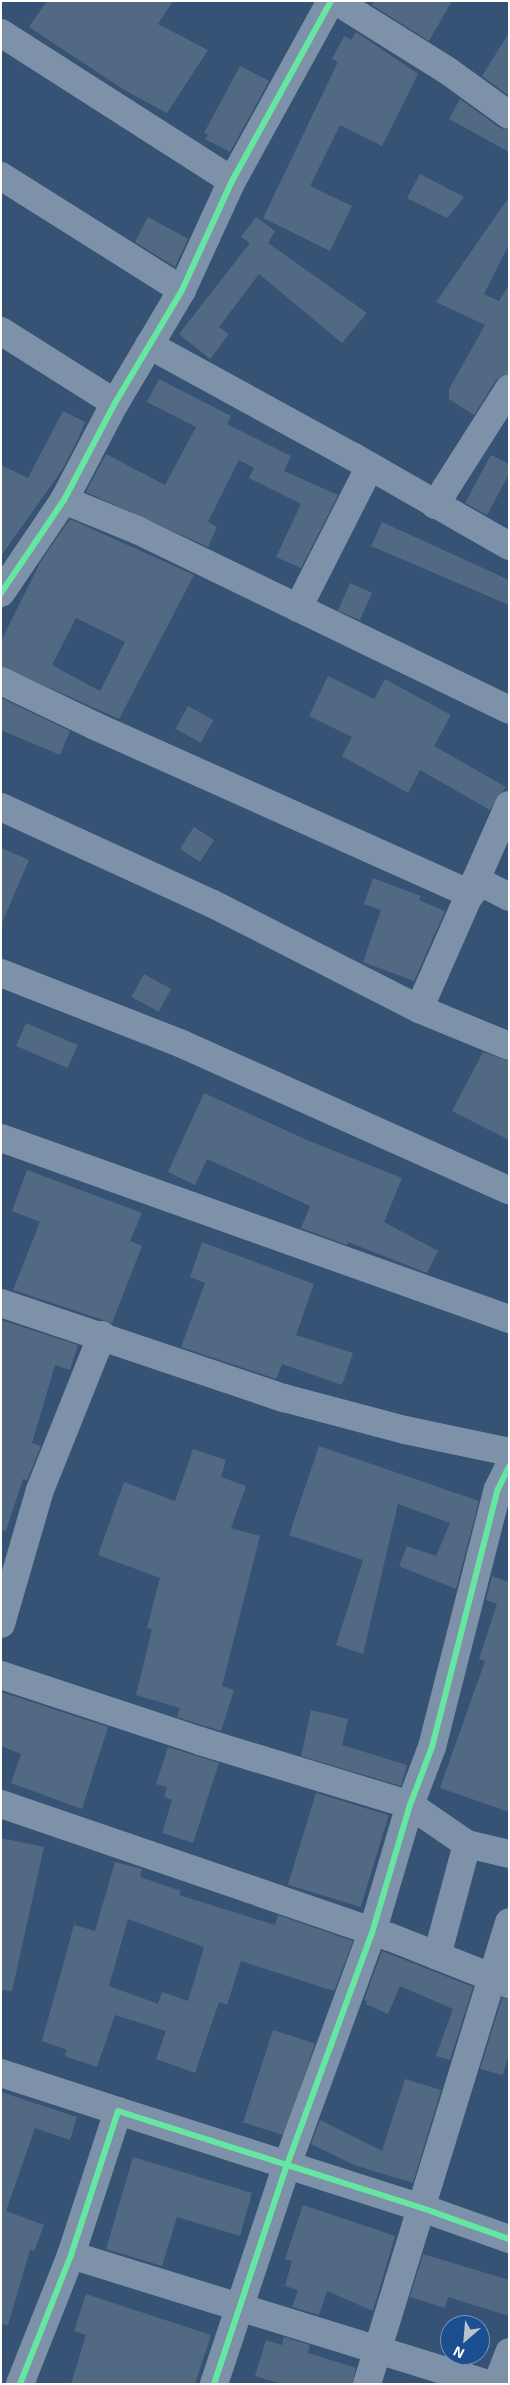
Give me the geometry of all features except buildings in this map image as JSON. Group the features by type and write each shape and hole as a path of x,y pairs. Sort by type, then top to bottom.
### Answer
{"street":[{"path":"1,593 64,500 115,403 182,290 232,181 331,1"},
{"path":"336,1 448,71 509,115"},
{"path":"1,34 232,181"},
{"path":"1,176 182,290"},
{"path":"1,331 115,403"},
{"path":"148,345 370,466 509,546"},
{"path":"435,505 509,389"},
{"path":"298,608 370,466"},
{"path":"64,500 137,530 509,710"},
{"path":"1,681 95,726 473,887 509,897"},
{"path":"418,1009 509,805"},
{"path":"1,807 213,904 418,1009 509,1046"},
{"path":"1,973 182,1044 509,1190"},
{"path":"1,1138 509,1319"},
{"path":"1,1303 102,1335 284,1398 405,1430 509,1452"},
{"path":"1,1624 40,1490 102,1335"},
{"path":"214,2384 287,2166 372,1933 410,1805 432,1747 498,1490 509,1466"},
{"path":"1,1674 200,1741 410,1805 468,1844 509,1854"},
{"path":"1,1804 372,1933 390,1937 500,1981"},
{"path":"436,1956 468,1844"},
{"path":"367,2384 422,2208 500,1981 509,1922"},
{"path":"1,2072 287,2166 422,2208 509,2240"},
{"path":"20,2384 70,2255 118,2111"},
{"path":"70,2255 378,2347 488,2384"},
{"path":"497,2384 509,2352"}],"cycle path":[{"path":"1,593 64,500 115,403 182,290 232,181 331,1"},
{"path":"214,2384 287,2165 372,1933 410,1805 432,1747 498,1489 509,1466"},
{"path":"20,2384 71,2255 118,2111 422,2208 509,2239"}]}
